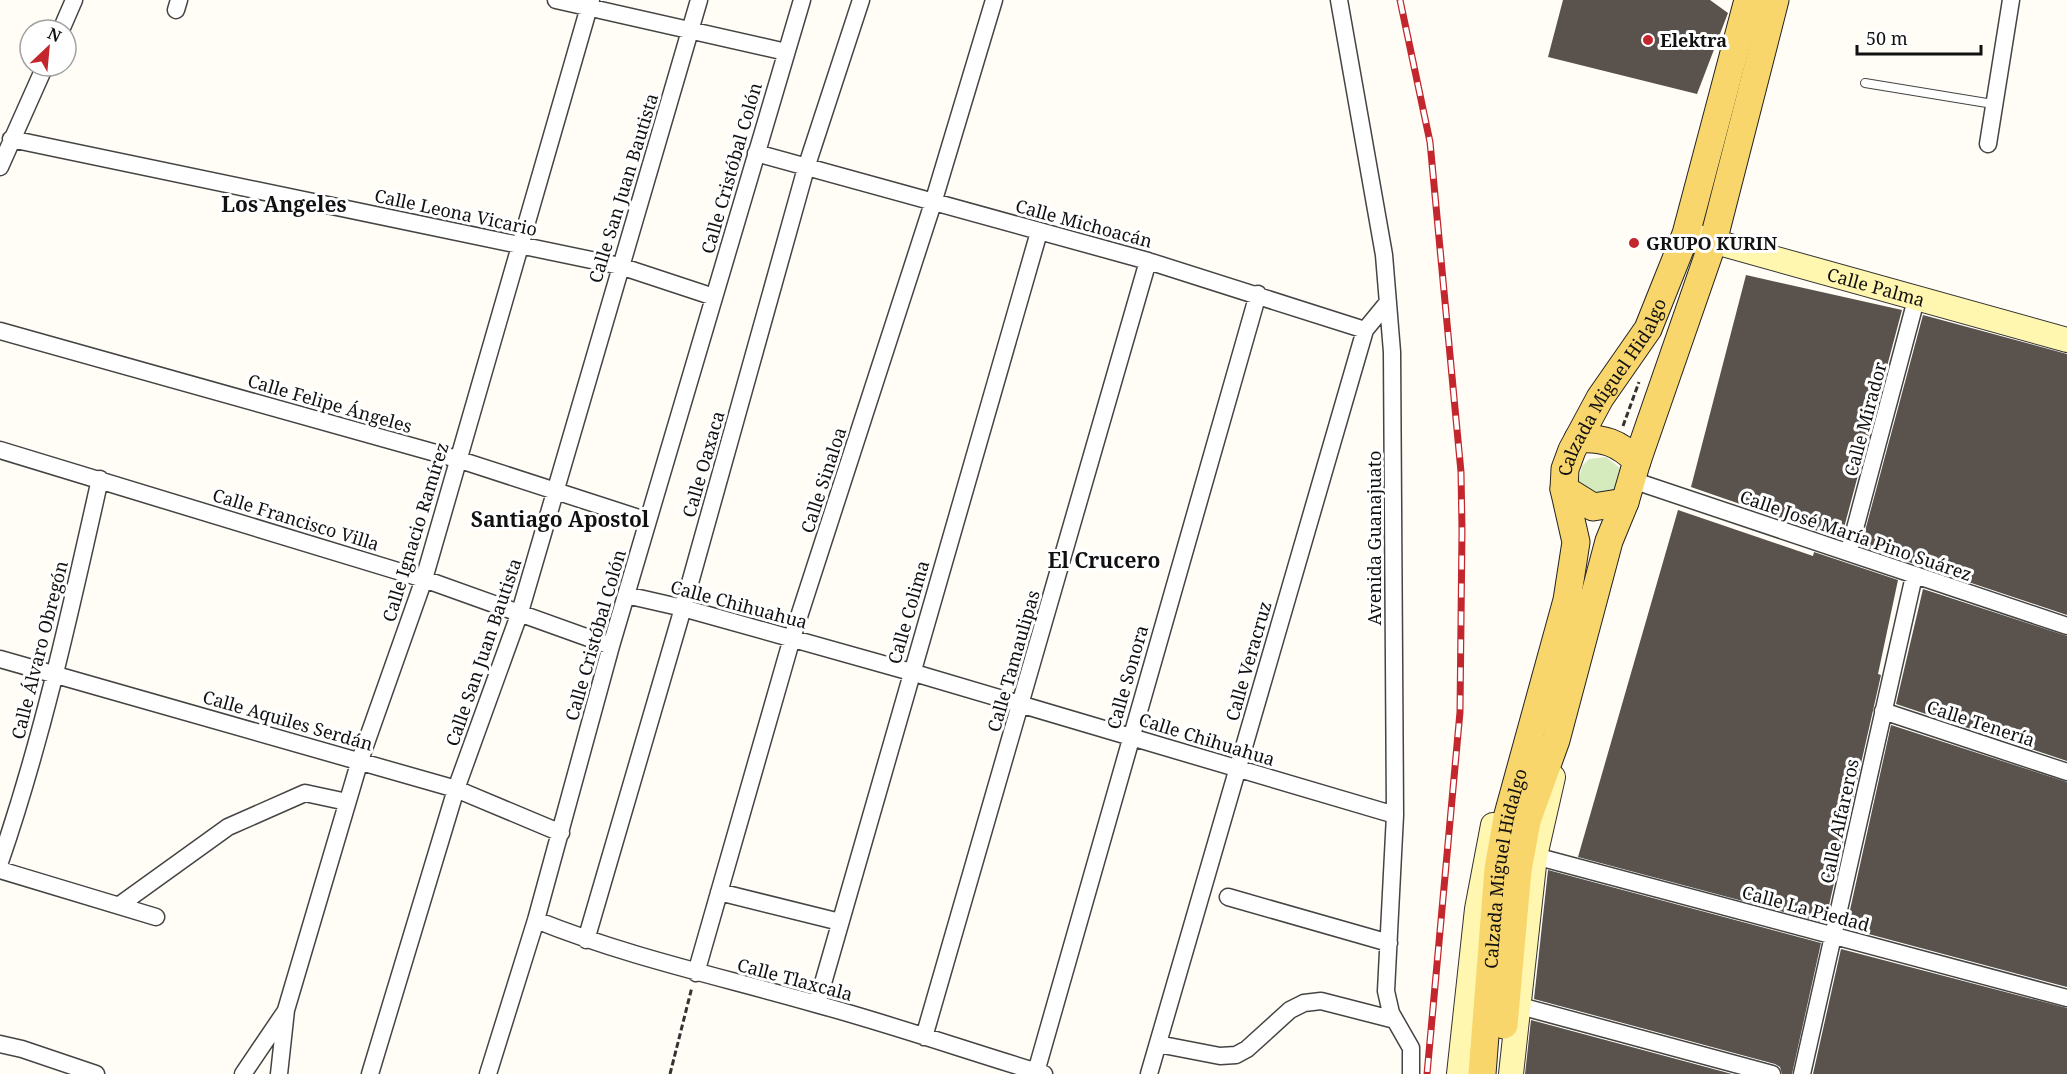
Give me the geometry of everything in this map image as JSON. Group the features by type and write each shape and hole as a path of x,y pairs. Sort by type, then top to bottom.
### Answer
{"main road":[{"name":"Calzada Miguel Hidalgo","path":"1494,1030 1498,869 1508,818 1567,600 1575,542 1564,489 1566,469 1578,439 1600,398 1648,329 1686,234 1761,3"},
{"name":"Calzada Miguel Hidalgo","path":"1494,1030 1527,821 1556,740 1609,541 1713,242 1761,3"},
{"path":"1564,489 1593,507 1631,481 1625,449 1611,441 1594,438 1578,439"},
{"path":"1482,1074 1494,1030"},
{"path":"1494,1030 1500,1074"}],"street":[{"path":"66,18 74,0"},
{"path":"556,0 590,3 786,52"},
{"name":"Calle San Juan Bautista","path":"370,1074 456,789 520,612 699,0"},
{"name":"Calle Cristóbal Colón","path":"488,1074 536,920 611,645 802,0"},
{"name":"Calle Oaxaca","path":"586,940 683,608 806,168 861,0"},
{"name":"Calle Sinaloa","path":"696,973 792,638 933,203 994,0"},
{"name":"Avenida Guanajuato","path":"1339,0 1384,255 1392,352 1395,815 1386,991 1395,1020 1411,1048 1411,1074"},
{"path":"1988,144 2011,0"},
{"name":"Calle Ignacio Ramírez","path":"279,1074 286,1010 360,760 424,579 590,3"},
{"path":"0,167 39,78"},
{"name":"Calle Leona Vicario","path":"11,139 620,266 714,297"},
{"name":"Calle Michoacán","path":"756,153 1148,261 1258,294 1365,330"},
{"name":"Calle Colima","path":"817,1004 1039,232"},
{"name":"Calle Palma","path":"1686,234 1917,296 2067,340"},
{"name":"Calle Tamaulipas","path":"924,1037 1148,261"},
{"name":"Calle Sonora","path":"1040,1073 1131,736 1258,294"},
{"name":"Calle Mirador","path":"1849,551 1917,296"},
{"path":"1365,330 1388,302"},
{"name":"Calle Veracruz","path":"1149,1074 1365,330"},
{"name":"Calle Felipe Ángeles","path":"0,331 457,459 648,521"},
{"name":"Calle Francisco Villa","path":"0,450 424,579 611,645"},
{"name":"Calle Álvaro Obregón","path":"0,862 22,798 55,675 100,479"},
{"name":"Calle José María Pino Suárez","path":"1631,481 1849,551 1914,576 2067,626"},
{"name":"Calle Alfareros","path":"1802,1074 1914,576"},
{"name":"Calle Chihuahua","path":"626,595 683,608 911,672 1395,815"},
{"name":"Calle Aquiles Serdán","path":"0,659 456,789 561,833"},
{"path":"1459,1074 1477,909 1492,826 1508,773 1547,670"},
{"name":"Calle Tenería","path":"1883,711 2067,772"},
{"name":"Calzada Miguel Hidalgo","path":"1511,1074 1535,856 1556,764 1556,740"},
{"path":"121,904 228,827 305,793 348,802"},
{"name":"Calle La Piedad","path":"1535,856 2067,998"},
{"path":"0,870 121,904 156,917"},
{"path":"719,892 840,922"},
{"path":"1228,897 1389,943"},
{"name":"Calle Tlaxcala","path":"536,920 586,940 696,973 817,1004 1040,1073"},
{"path":"1158,1044 1220,1056 1236,1055 1247,1049 1290,1010 1304,1003 1321,1001 1395,1020"},
{"path":"1520,1006 1772,1074"},
{"path":"243,1074 286,1010"},
{"path":"0,1044 96,1074"}],"lane":[{"path":"1865,83 1993,104"}],"path":[{"path":"670,1074 696,973"}],"green space":[{"path":"1606,457 1621,469 1621,488 1602,503 1578,484 1582,466 1589,459"}],"building":[{"path":"1563,0 1710,0 1728,13 1697,94 1548,57"},
{"path":"1746,275 1902,310 1841,539 1691,487"},
{"path":"1923,315 2067,354 2067,615 1861,546"},
{"path":"1678,510 1813,556 1814,552 1898,580 1878,674 1881,675 1825,923 1578,857"},
{"path":"1923,589 2067,636 2067,761 1896,704"},
{"path":"1891,725 2067,782 2067,987 1846,928"},
{"path":"1548,870 1821,943 1792,1074 1782,1074 1780,1067 1775,1064 1534,999"},
{"path":"1841,949 2067,1008 2067,1074 1813,1074"},
{"path":"1531,1020 1732,1074 1525,1074"}],"railway":[{"path":"1400,0 1430,142 1461,472 1460,712 1427,1074"}],"place":[{"name":"Elektra","path":"1648,40"},
{"name":"GRUPO KURIN","path":"1634,243"}],"district":[{"name":"Los Angeles","path":"284,204"},
{"name":"Santiago Apostol","path":"560,519"},
{"name":"El Crucero","path":"1104,560"}]}
